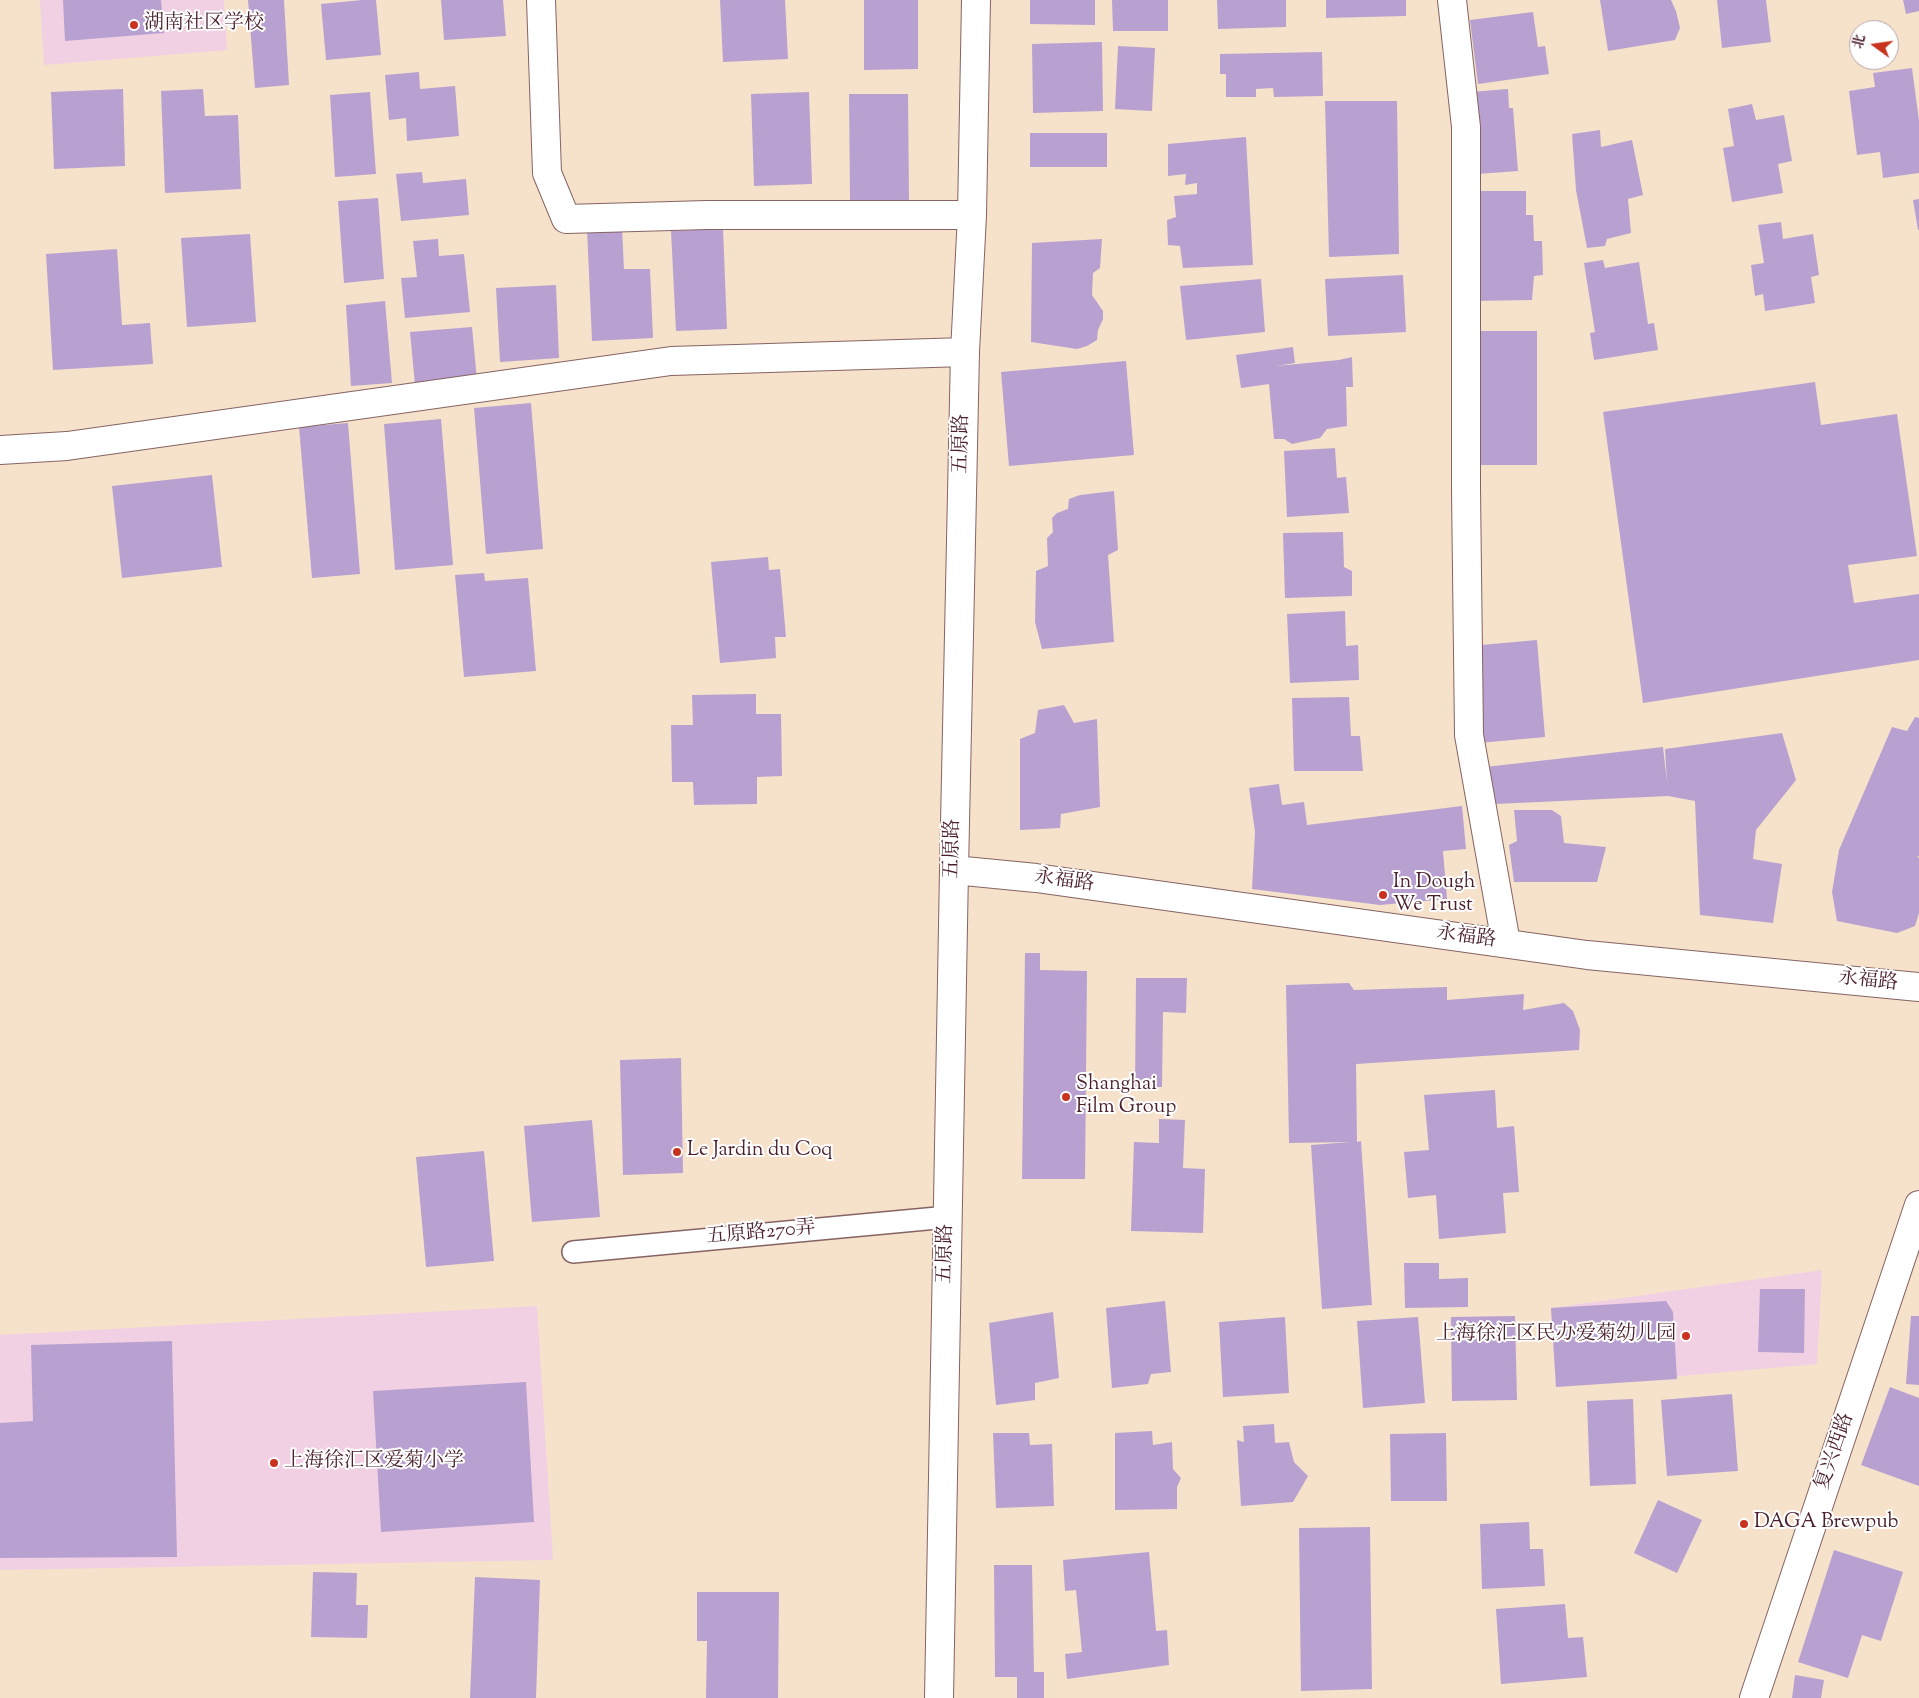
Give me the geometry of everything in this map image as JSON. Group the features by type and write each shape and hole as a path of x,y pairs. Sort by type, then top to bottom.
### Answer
{"street":[{"path":"541,0 547,173 566,219 708,215 972,215"},
{"name":"五原路","path":"939,1698 965,352 972,215 976,0"},
{"path":"1452,0 1466,127 1466,490 1469,735 1506,944"},
{"path":"0,450 67,446 671,361 965,352"},
{"name":"永福路","path":"954,870 1036,878 1587,955 1919,987"},
{"name":"复兴西路","path":"1754,1698 1919,1205"}],"lane":[{"name":"五原路270弄","path":"574,1252 948,1217"}],"shaded area":[{"name":"湖南社区学校","path":"40,0 224,0 227,50 44,65"},
{"name":"上海徐汇区民办爱菊幼儿园","path":"1822,1270 1817,1364 1556,1387 1551,1308"},
{"name":"上海徐汇区爱菊小学","path":"537,1306 553,1560 0,1570 0,1335"}],"building":[{"path":"63,0 161,0 164,33 65,41"},
{"path":"248,0 284,0 289,85 255,88"},
{"path":"376,0 381,55 326,60 321,4"},
{"path":"441,0 503,0 506,36 444,40"},
{"path":"720,0 785,0 788,59 723,62"},
{"path":"864,0 918,0 918,69 864,70"},
{"path":"1030,0 1095,0 1095,25 1030,24"},
{"path":"1112,0 1168,0 1168,31 1113,31"},
{"path":"1217,0 1286,0 1286,27 1218,29"},
{"path":"1326,0 1406,0 1406,16 1326,18"},
{"path":"1600,0 1671,0 1680,28 1675,40 1608,51"},
{"path":"1717,0 1766,0 1771,42 1722,48"},
{"path":"1903,0 1919,0 1919,11 1906,14"},
{"path":"1533,12 1538,47 1545,46 1549,74 1478,84 1470,20"},
{"path":"1102,42 1103,111 1033,113 1032,44"},
{"path":"1118,46 1155,48 1152,111 1115,109"},
{"path":"1322,52 1323,96 1274,97 1273,88 1256,89 1256,97 1226,97 1226,74 1220,74 1220,54"},
{"path":"1912,68 1919,121 1919,173 1883,178 1880,152 1857,155 1849,91 1875,87 1873,73"},
{"path":"419,72 420,89 455,86 459,136 407,141 406,118 389,120 385,75"},
{"path":"123,89 125,166 54,169 51,92"},
{"path":"203,89 205,116 238,115 241,189 165,193 161,91"},
{"path":"1508,89 1509,108 1513,108 1518,171 1477,174 1471,92"},
{"path":"370,92 376,174 335,177 330,95"},
{"path":"809,92 812,184 754,186 751,94"},
{"path":"849,94 908,94 909,200 850,200"},
{"path":"1325,101 1397,101 1399,254 1329,257"},
{"path":"1752,104 1756,120 1784,115 1792,161 1778,164 1783,193 1732,202 1723,148 1734,146 1728,109"},
{"path":"1600,130 1601,147 1632,140 1643,195 1628,199 1631,233 1607,239 1605,246 1587,248 1576,190 1572,134"},
{"path":"1030,133 1107,133 1107,167 1030,167"},
{"path":"1246,137 1253,265 1183,268 1180,246 1168,245 1167,220 1176,217 1174,196 1197,194 1197,183 1185,185 1186,174 1168,176 1168,144"},
{"path":"422,172 423,183 466,179 469,215 401,221 396,174"},
{"path":"1469,191 1526,191 1526,215 1533,215 1534,241 1542,241 1543,275 1534,276 1532,300 1471,301"},
{"path":"378,198 384,279 344,283 338,201"},
{"path":"1919,199 1919,230 1918,230 1913,200"},
{"path":"1781,222 1783,239 1813,234 1819,275 1811,277 1815,303 1765,311 1763,294 1755,296 1751,265 1764,263 1758,225"},
{"path":"622,228 624,269 650,269 653,338 592,341 587,229"},
{"path":"723,229 727,329 676,331 671,231"},
{"path":"250,234 256,322 187,327 181,238"},
{"path":"438,239 439,256 464,254 470,312 405,318 401,278 417,277 413,241"},
{"path":"1102,239 1100,268 1093,273 1092,295 1103,311 1103,319 1098,330 1097,340 1077,349 1031,342 1032,243"},
{"path":"117,249 122,325 150,323 153,364 53,370 46,254"},
{"path":"1603,260 1605,268 1639,262 1648,324 1654,323 1658,350 1594,360 1590,333 1595,332 1584,263"},
{"path":"1403,275 1406,332 1328,336 1325,279"},
{"path":"1261,279 1265,332 1186,340 1180,286"},
{"path":"556,285 559,358 500,362 496,288"},
{"path":"385,301 392,383 351,386 346,305"},
{"path":"472,327 477,380 415,385 410,332"},
{"path":"1477,331 1537,331 1537,465 1477,465"},
{"path":"1293,347 1295,363 1276,366 1352,357 1353,387 1346,387 1347,426 1327,429 1320,438 1292,444 1284,439 1274,439 1269,384 1241,388 1236,355"},
{"path":"1126,361 1134,455 1009,466 1001,372"},
{"path":"1815,382 1821,425 1897,414 1917,556 1848,565 1854,603 1919,594 1919,660 1643,703 1603,412"},
{"path":"531,403 543,549 486,554 474,408"},
{"path":"441,419 453,565 395,570 384,424"},
{"path":"348,423 360,574 312,578 299,427"},
{"path":"1335,448 1337,478 1346,477 1349,513 1287,517 1284,451"},
{"path":"212,475 222,567 122,578 112,486"},
{"path":"1114,491 1118,550 1108,555 1114,642 1042,649 1035,622 1036,571 1048,566 1047,538 1053,532 1052,518 1057,513 1068,509 1069,499 1080,495"},
{"path":"1343,532 1344,567 1352,571 1352,596 1285,598 1283,533"},
{"path":"768,557 769,570 780,569 786,637 775,637 776,658 720,663 711,562"},
{"path":"484,573 485,581 528,578 536,671 464,677 455,575"},
{"path":"1345,611 1346,646 1358,645 1359,680 1290,683 1287,614"},
{"path":"1537,640 1545,737 1479,743 1470,646"},
{"path":"756,694 756,714 781,714 782,776 757,777 757,804 694,805 693,782 672,782 671,725 693,725 692,695"},
{"path":"1349,697 1351,736 1360,736 1363,771 1294,771 1292,698"},
{"path":"1064,705 1074,723 1097,719 1100,807 1061,814 1060,828 1020,830 1020,739 1035,733 1038,710"},
{"path":"1915,717 1919,718 1919,856 1917,857 1919,858 1919,913 1915,926 1897,933 1837,921 1832,892 1839,850 1892,727 1907,731"},
{"path":"1782,733 1796,780 1756,830 1753,859 1782,864 1773,923 1700,915 1695,801 1668,796 1496,804 1485,767 1663,747 1667,782 1665,749"},
{"path":"1279,784 1282,805 1304,802 1307,825 1462,806 1466,849 1443,851 1447,899 1380,905 1252,889 1255,832 1249,788"},
{"path":"1514,810 1552,810 1561,816 1564,843 1606,847 1597,882 1514,882 1509,845 1517,841"},
{"path":"1025,953 1040,953 1040,970 1087,971 1085,1179 1022,1179"},
{"path":"1136,978 1187,978 1186,1013 1163,1012 1162,1087 1135,1087"},
{"path":"1349,983 1354,990 1447,987 1447,1000 1524,994 1523,1010 1564,1003 1573,1011 1580,1030 1579,1050 1356,1064 1357,1142 1361,1141 1372,1305 1322,1309 1311,1145 1350,1142 1289,1143 1286,985"},
{"path":"681,1058 683,1173 623,1175 620,1060"},
{"path":"1495,1090 1497,1128 1514,1126 1519,1192 1503,1193 1506,1233 1439,1239 1436,1195 1408,1198 1404,1152 1429,1150 1424,1095"},
{"path":"1159,1119 1185,1120 1183,1168 1205,1169 1203,1233 1131,1231 1134,1142 1159,1143"},
{"path":"592,1120 600,1217 532,1222 524,1126"},
{"path":"484,1151 494,1261 426,1267 416,1157"},
{"path":"1404,1263 1439,1263 1439,1279 1468,1278 1468,1307 1405,1308"},
{"path":"1760,1289 1805,1289 1804,1353 1758,1352"},
{"path":"1165,1301 1171,1372 1151,1374 1148,1384 1112,1388 1106,1308"},
{"path":"1666,1301 1673,1312 1677,1379 1556,1387 1551,1308"},
{"path":"1053,1312 1059,1378 1035,1383 1035,1400 996,1405 989,1323"},
{"path":"1515,1316 1517,1400 1452,1401 1451,1317"},
{"path":"1911,1316 1919,1316 1919,1385 1906,1384"},
{"path":"1285,1317 1289,1393 1223,1397 1219,1322"},
{"path":"1418,1317 1425,1403 1363,1408 1357,1321"},
{"path":"172,1341 177,1557 0,1558 0,1423 33,1421 31,1345"},
{"path":"526,1382 534,1522 381,1532 373,1391"},
{"path":"1890,1387 1919,1398 1919,1486 1861,1465"},
{"path":"1732,1394 1738,1471 1667,1476 1661,1400"},
{"path":"1633,1399 1636,1484 1590,1486 1587,1401"},
{"path":"1274,1424 1275,1443 1289,1442 1294,1462 1308,1476 1293,1502 1241,1506 1237,1440 1244,1442 1243,1426"},
{"path":"1152,1431 1153,1445 1172,1442 1173,1469 1181,1478 1177,1487 1177,1509 1115,1510 1115,1433"},
{"path":"993,1433 1029,1433 1030,1445 1052,1444 1054,1506 996,1508"},
{"path":"1446,1433 1447,1501 1391,1501 1390,1434"},
{"path":"1658,1500 1702,1520 1677,1573 1634,1553"},
{"path":"1529,1522 1530,1549 1543,1549 1545,1586 1482,1589 1480,1524"},
{"path":"1370,1527 1372,1689 1301,1691 1299,1528"},
{"path":"1834,1550 1903,1572 1881,1641 1862,1635 1848,1678 1798,1662"},
{"path":"1149,1552 1156,1631 1167,1630 1169,1665 1067,1679 1065,1654 1082,1652 1076,1590 1065,1591 1063,1560"},
{"path":"994,1565 1032,1565 1034,1672 1044,1672 1044,1698 1017,1698 1017,1677 995,1677"},
{"path":"313,1572 357,1573 356,1605 368,1605 367,1638 311,1637"},
{"path":"475,1577 540,1580 536,1698 470,1698"},
{"path":"697,1592 779,1592 778,1698 706,1698 707,1641 697,1641"},
{"path":"1565,1604 1568,1638 1583,1637 1587,1677 1501,1684 1496,1609"},
{"path":"1795,1675 1824,1680 1821,1698 1792,1698"}],"place":[{"name":"湖南社区学校","path":"134,25"},
{"name":"In Dough We Trust","path":"1383,895"},
{"name":"Shanghai Film Group","path":"1066,1097"},
{"name":"Le Jardin du Coq","path":"677,1152"},
{"name":"上海徐汇区民办爱菊幼儿园","path":"1686,1336"},
{"name":"上海徐汇区爱菊小学","path":"274,1463"},
{"name":"DAGA Brewpub","path":"1744,1524"}]}
